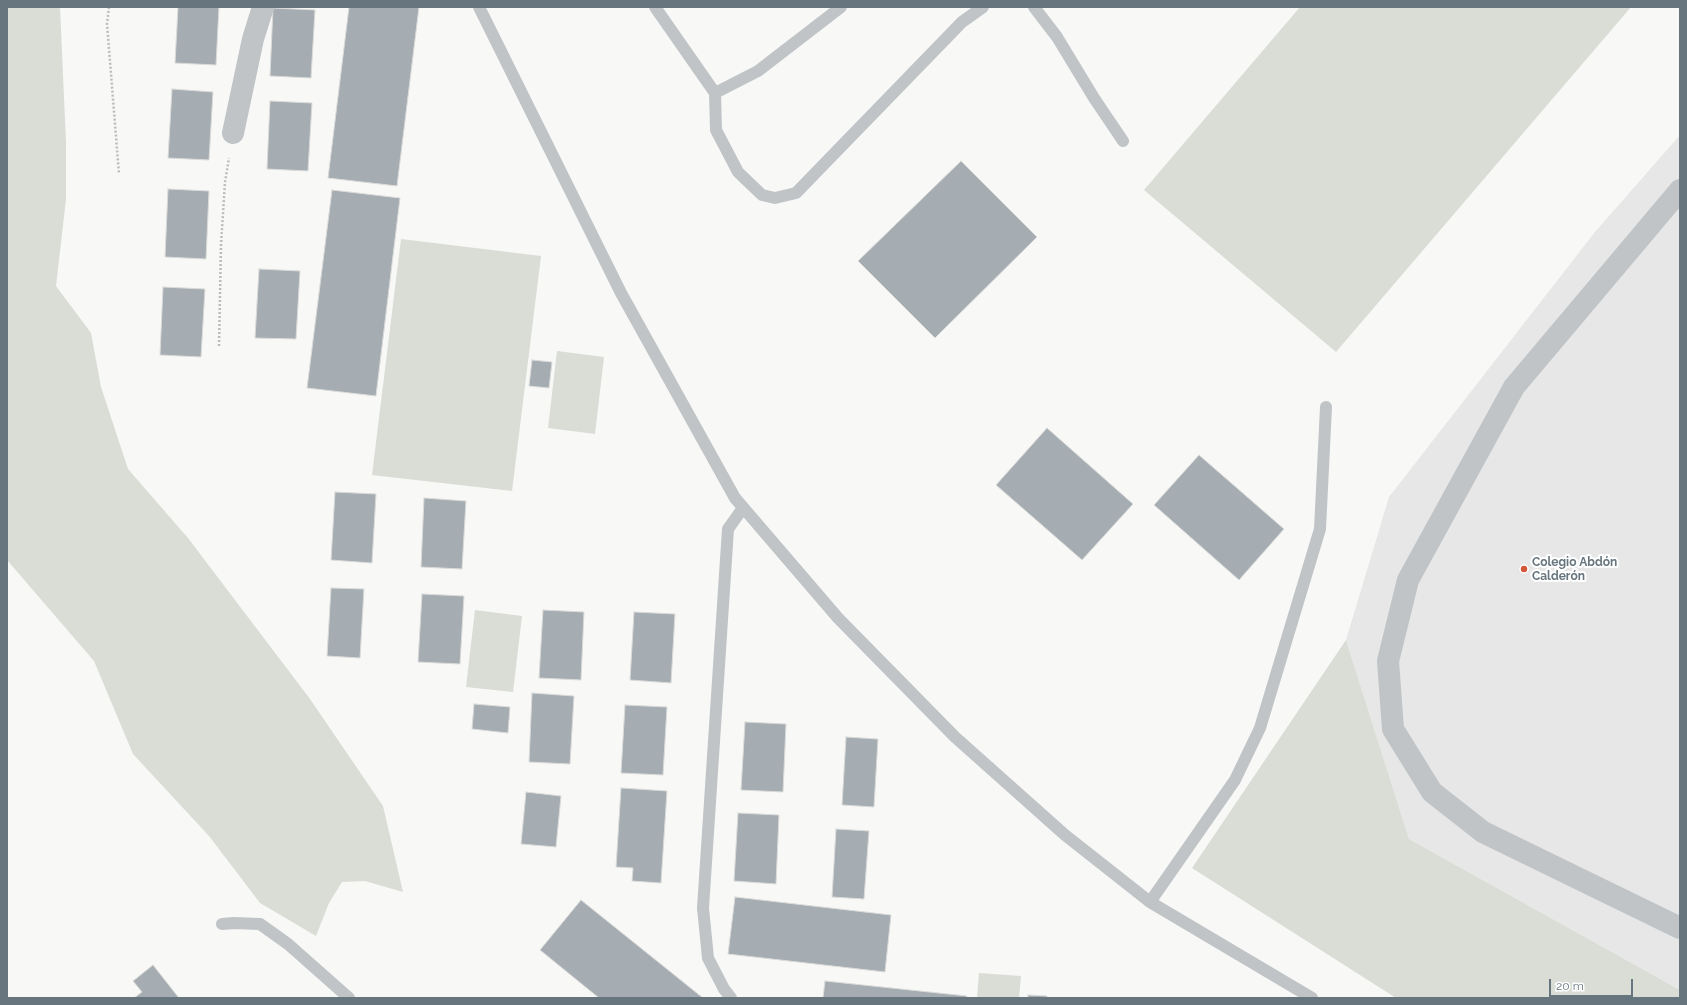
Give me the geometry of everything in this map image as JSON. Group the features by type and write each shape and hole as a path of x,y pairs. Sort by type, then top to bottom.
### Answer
{"street":[{"path":"233,133 253,39 263,7"},
{"path":"1680,190 1514,387 1408,580 1388,661 1393,730 1432,792 1483,832 1680,928"}],"lane":[{"path":"478,7 621,293 735,498 743,508 838,618 955,737 1065,835 1150,902 1312,998"},
{"path":"655,7 715,93 716,130 738,172 762,195 775,198 796,193 962,22 983,7"},
{"path":"715,93 758,71 841,7"},
{"path":"1034,7 1057,37 1094,98 1123,141"},
{"path":"1150,902 1235,780 1260,728 1320,529 1326,407"},
{"path":"731,998 724,989 708,958 703,908 728,529 743,508"},
{"path":"222,924 260,924 288,944 349,998"}],"path":[{"path":"110,7 108,32 119,174"},
{"path":"219,346 225,182 233,133"}],"shaded area":[{"path":"7,7 60,7 66,143 66,199 56,286 91,333 101,387 128,469 188,538 310,699 383,806 403,892 365,881 342,882 329,903 316,936 260,903 209,836 133,754 94,661 7,560"},
{"path":"1300,7 1631,7 1336,352 1144,190"},
{"name":"Colegio Abdón Calderón","path":"1680,135 1680,990 1409,839 1346,640 1389,497 1595,232"},
{"path":"401,239 541,256 512,491 372,475"},
{"path":"557,351 604,357 595,434 548,428"},
{"path":"475,610 522,616 513,692 466,687"},
{"path":"1346,640 1409,839 1680,990 1680,998 1396,998 1192,868"},
{"path":"979,973 1021,976 1019,998 977,998"}],"building":[{"path":"178,7 219,7 216,65 175,63"},
{"path":"349,7 419,7 397,186 328,178"},
{"path":"273,8 315,10 311,78 270,76"},
{"path":"172,89 213,92 209,160 168,158"},
{"path":"270,101 312,103 308,171 267,169"},
{"path":"961,161 1037,237 935,338 858,261"},
{"path":"168,189 209,191 206,259 165,257"},
{"path":"332,190 400,198 376,396 307,388"},
{"path":"259,269 300,271 296,339 255,338"},
{"path":"163,287 205,289 201,357 160,355"},
{"path":"532,360 552,362 549,388 529,386"},
{"path":"1047,428 1133,504 1082,560 996,485"},
{"path":"1199,455 1284,529 1239,580 1154,505"},
{"path":"335,492 376,494 372,563 331,560"},
{"path":"424,498 466,501 462,569 421,567"},
{"path":"331,588 364,589 360,658 327,656"},
{"path":"422,594 464,596 460,664 418,662"},
{"path":"543,610 584,612 581,680 539,678"},
{"path":"634,612 675,614 671,683 630,680"},
{"path":"532,693 574,696 570,764 529,762"},
{"path":"474,704 510,707 508,733 472,729"},
{"path":"625,705 667,707 663,775 621,773"},
{"path":"745,722 786,724 783,792 741,790"},
{"path":"846,737 878,739 874,807 842,805"},
{"path":"621,788 667,791 661,883 632,881 633,868 616,867"},
{"path":"526,792 561,796 556,847 521,844"},
{"path":"738,813 779,815 776,884 734,881"},
{"path":"836,829 869,831 864,899 832,897"},
{"path":"735,897 891,915 885,972 728,954"},
{"path":"581,900 703,998 599,998 540,950"},
{"path":"153,965 179,998 134,998 142,992 133,981"},
{"path":"825,981 967,996 966,998 823,998"},
{"path":"1028,995 1047,996 1047,998 1028,998"}],"place":[{"name":"Colegio Abdón Calderón","path":"1524,569"}]}
